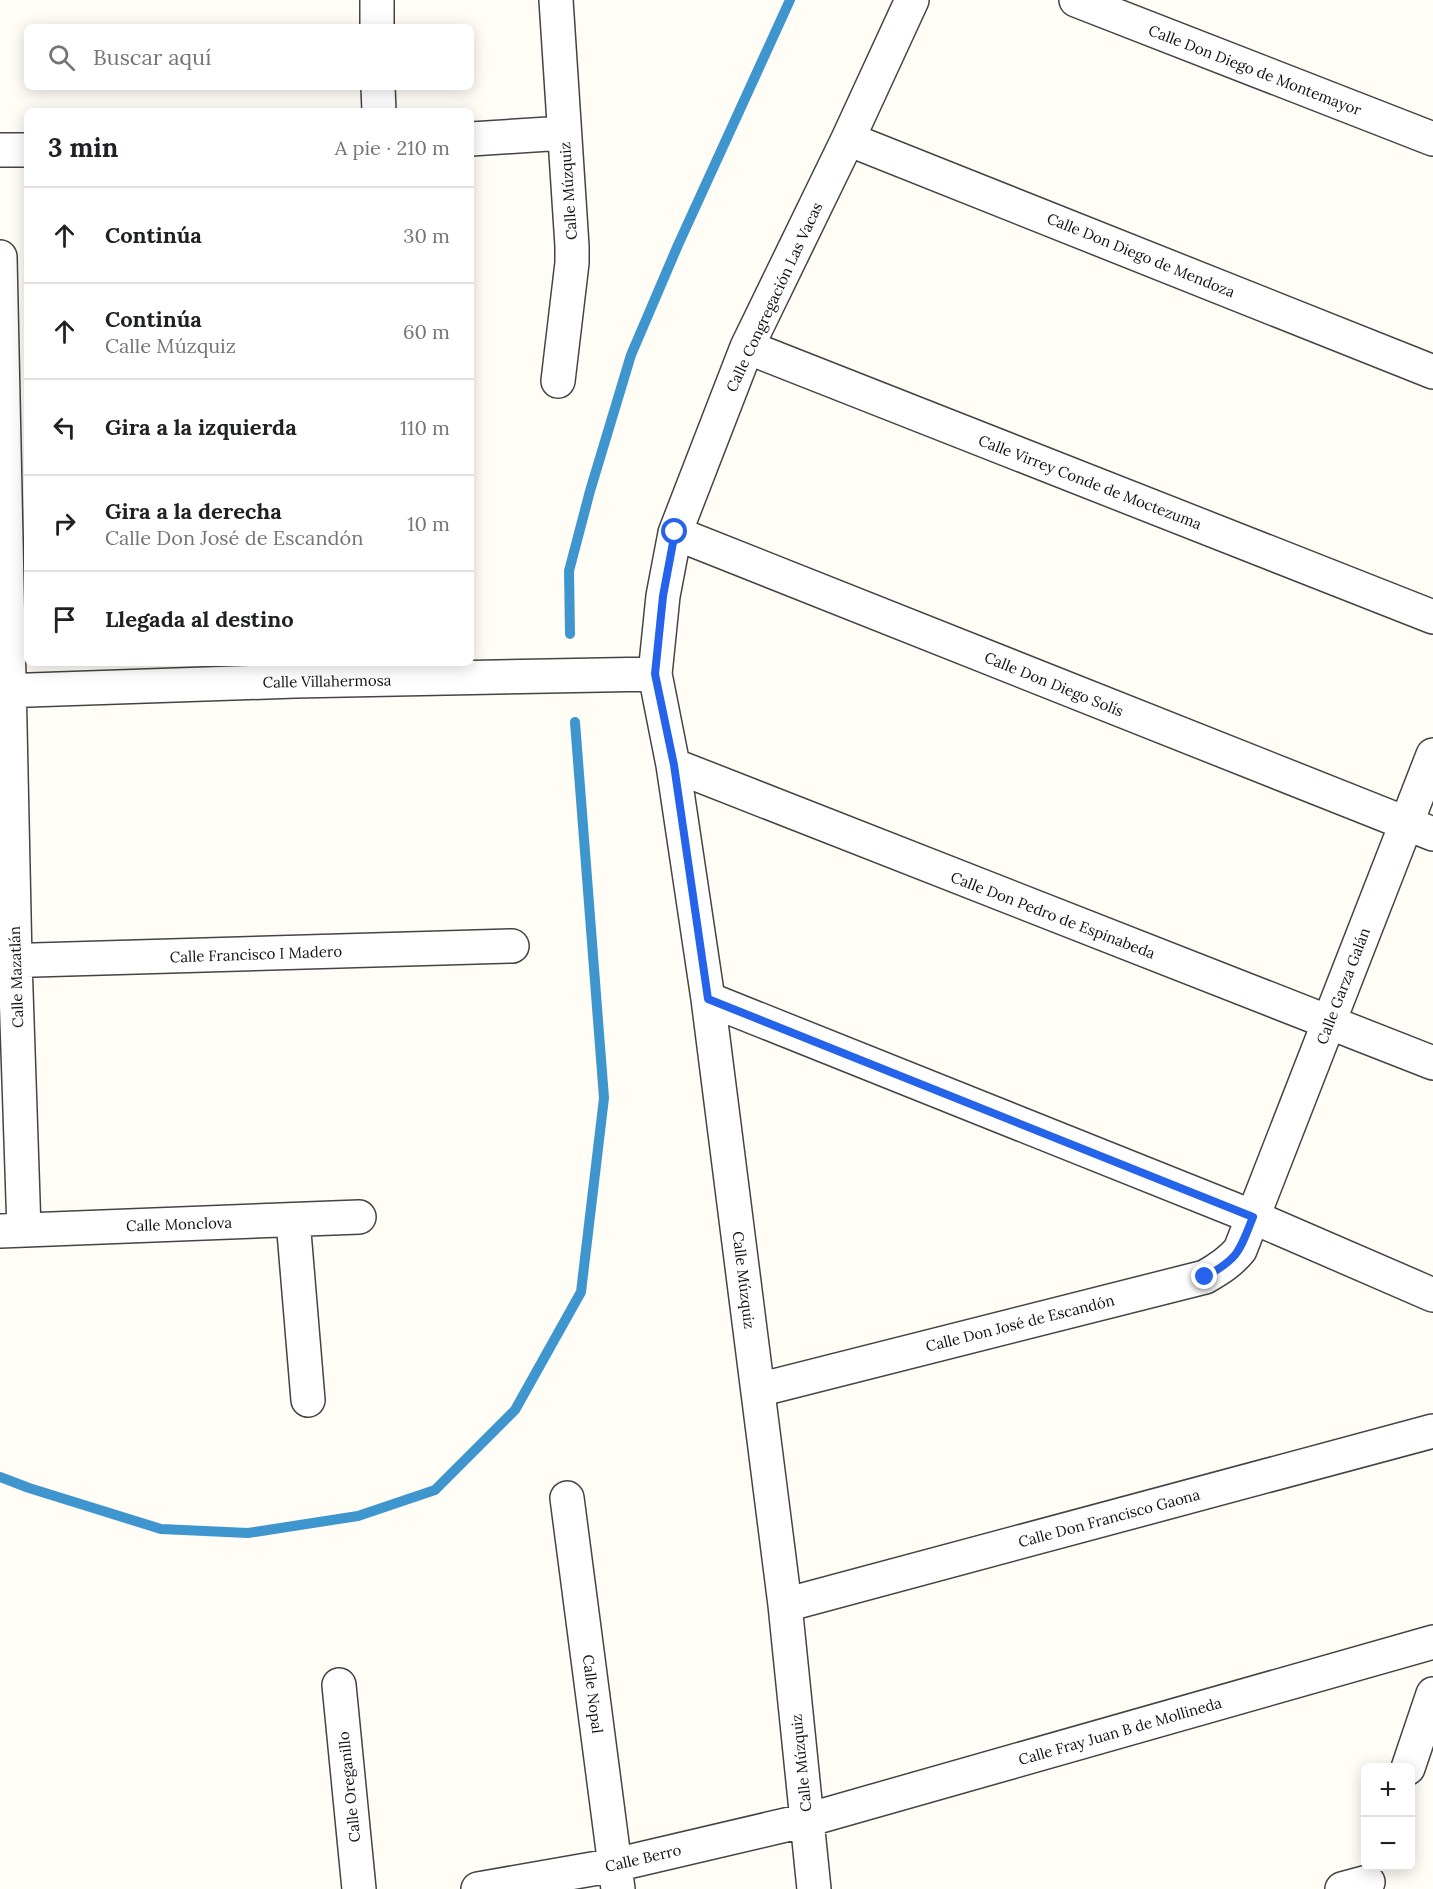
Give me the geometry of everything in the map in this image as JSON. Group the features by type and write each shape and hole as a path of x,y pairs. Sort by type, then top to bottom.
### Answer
{"street":[{"path":"376,0 377,24"},
{"name":"Calle Múzquiz","path":"556,0 572,263 558,381"},
{"name":"Calle Congregación Las Vacas","path":"655,674 663,596 675,532 747,347 848,139 912,0"},
{"name":"Calle Don Diego de Montemayor","path":"1076,0 1433,139"},
{"path":"378,90 379,108"},
{"path":"474,139 564,133"},
{"name":"Calle Don Diego de Mendoza","path":"848,139 1433,372"},
{"path":"0,150 24,150"},
{"name":"Calle Mazatlán","path":"0,257 12,1230"},
{"name":"Calle Virrey Conde de Moctezuma","path":"747,347 1433,617"},
{"name":"Calle Don Diego Solís","path":"675,532 1420,829"},
{"name":"Calle Villahermosa","path":"4,691 295,672 655,674"},
{"name":"Calle Múzquiz","path":"655,674 674,765 708,999 785,1605 814,1889"},
{"name":"Calle Garza Galán","path":"1253,1217 1329,1023 1420,829 1433,755"},
{"name":"Calle Don Pedro de Espinabeda","path":"674,765 1433,1063"},
{"name":"Calle Francisco I Madero","path":"8,961 512,946"},
{"path":"708,999 1253,1217 1433,1295"},
{"name":"Calle Monclova","path":"12,1230 359,1217"},
{"name":"Calle Don José de Escandón","path":"758,1390 1205,1277 1221,1268 1240,1250 1253,1217"},
{"path":"293,1220 308,1400"},
{"name":"Calle Don Francisco Gaona","path":"785,1605 1433,1431"},
{"name":"Calle Nopal","path":"567,1498 617,1877"},
{"name":"Calle Fray Juan B de Mollineda","path":"807,1820 1433,1642"},
{"name":"Calle Oreganillo","path":"339,1684 360,1889"},
{"path":"1408,1763 1433,1694"},
{"name":"Calle Berro","path":"478,1889 617,1877 807,1820"}],"waterway":[{"path":"570,634 569,571 590,491 631,355 678,245 790,0"},
{"path":"0,1477 161,1529 248,1533 358,1516 435,1490 515,1410 581,1292 604,1098 575,722"}],"route":[{"path":"675,532 663,596 655,674 674,765 708,999 1253,1217 1240,1250 1221,1268 1205,1277"}]}
